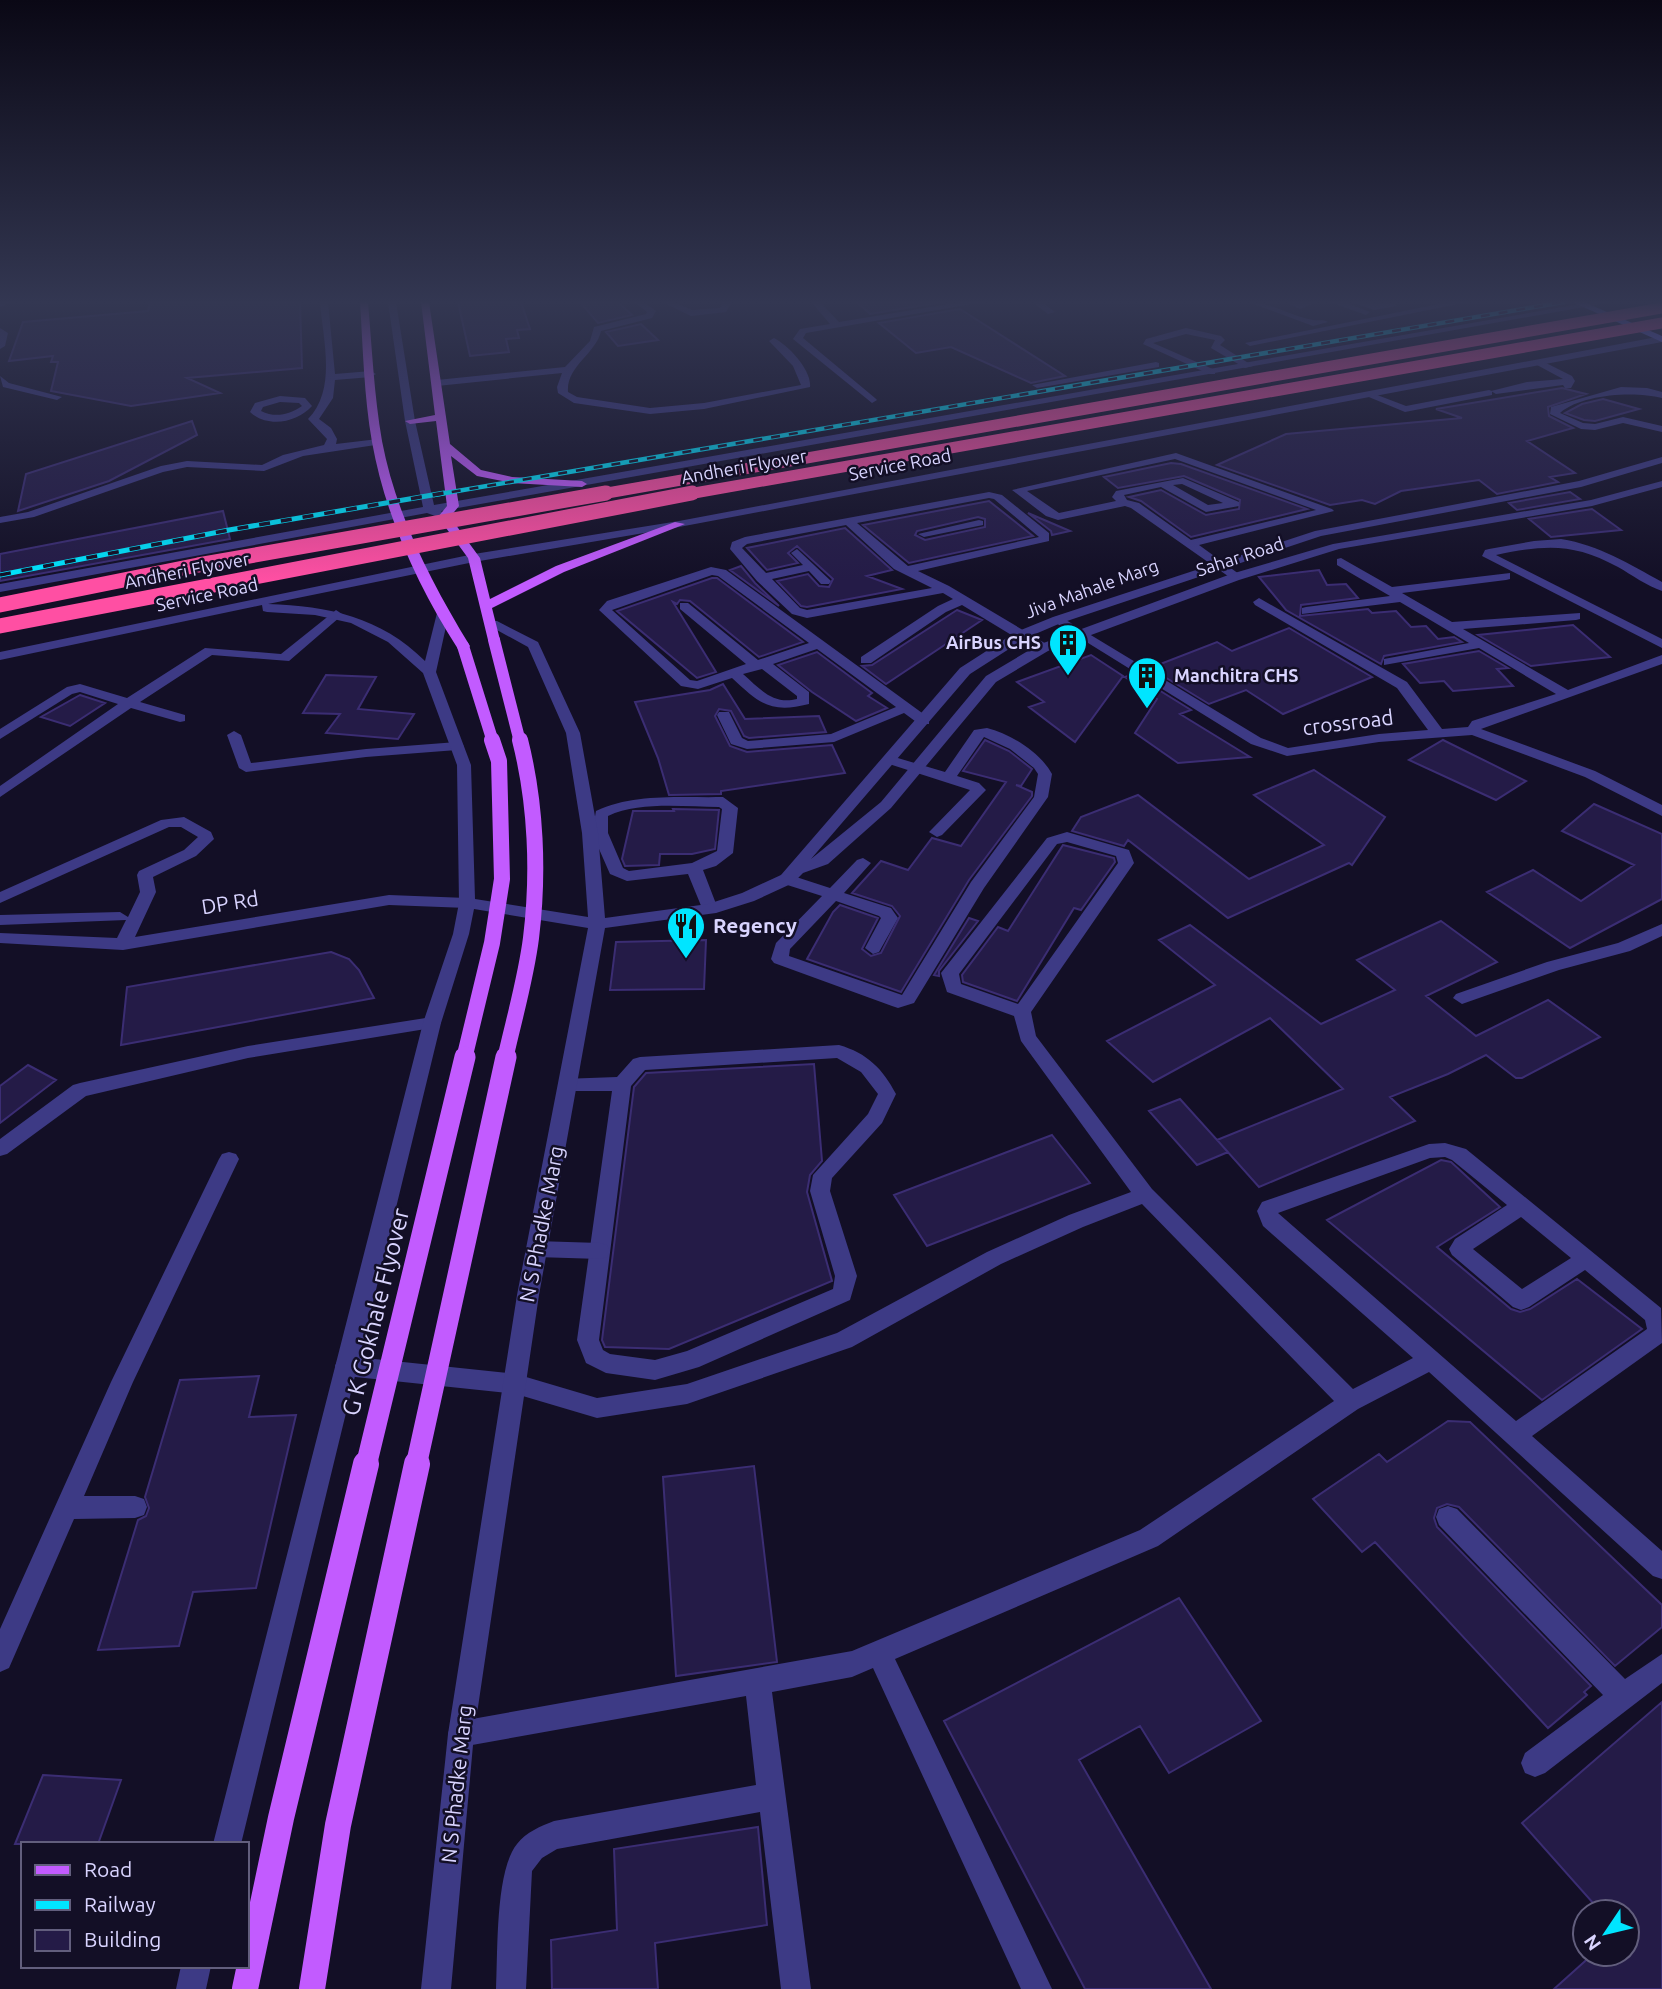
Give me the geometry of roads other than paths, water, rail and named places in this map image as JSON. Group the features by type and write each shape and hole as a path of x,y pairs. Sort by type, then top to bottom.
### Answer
{"highway":[{"name":"Andheri Flyover","path":"0,605 212,562 1163,395"},
{"name":"Andheri Flyover","path":"0,626 691,494 1257,395"}],"main road":[{"path":"372,395 378,442 396,516 443,613"},
{"path":"312,1989 338,1825 531,940 537,876 526,764 491,623 474,558 444,517 453,506 439,395"},
{"path":"410,421 442,417"},
{"path":"446,446 477,472 512,480 582,484"},
{"path":"491,623 560,569 679,524"},
{"name":"G K Gokhale Flyover","path":"244,1989 284,1805 495,930 502,879 499,761 463,646 443,613"}],"street":[{"path":"48,395 57,397"},
{"path":"313,419 325,406 327,395"},
{"path":"406,395 429,510"},
{"path":"567,395 574,400 650,411 704,406 763,395"},
{"path":"866,395 872,400"},
{"path":"0,588 137,561 1086,395"},
{"path":"1369,395 1405,409 1478,395"},
{"name":"Service Road","path":"0,656 474,558 679,524 1369,395"},
{"path":"1599,395 1555,410 1555,414 1581,426 1595,427 1614,421 1633,421 1662,429"},
{"path":"1633,421 1650,414"},
{"path":"295,415 313,419 327,430 332,439 329,447"},
{"path":"0,520 41,511 160,469 187,464 264,468 272,461 329,447 378,442"},
{"path":"1189,544 1328,511 1176,456 1018,490 1058,517 1125,503 1135,505 1218,565 1235,576"},
{"name":"Jiva Mahale Marg","path":"467,903 597,924 710,909 748,897 792,875 806,855 891,760 965,671 1021,635 1218,565 1319,533 1581,484 1662,460"},
{"path":"1619,473 1657,486"},
{"path":"1125,503 1118,497 1121,493 1163,484 1180,481 1235,504 1205,509 1163,484"},
{"name":"Sahar Road","path":"792,875 822,861 886,805 991,679 1042,648 1235,576 1337,546 1592,503 1657,486"},
{"path":"907,570 1045,539 1045,535 998,497 989,495 736,544 736,549 761,578 796,611 807,614 945,589"},
{"path":"1466,506 1490,520"},
{"path":"927,507 952,529"},
{"path":"429,510 444,517"},
{"path":"1395,519 1416,533"},
{"path":"848,521 898,566 945,589 1042,648"},
{"path":"924,534 979,523"},
{"path":"1662,587 1594,551 1574,545 1542,544 1488,555 1662,644"},
{"path":"797,553 825,581"},
{"path":"1341,562 1567,695"},
{"path":"761,578 812,567"},
{"path":"818,644 698,685 686,682 605,610 611,604 711,571 722,573 923,721"},
{"path":"1390,591 1506,576"},
{"path":"1133,595 1153,608"},
{"path":"1306,611 1403,598"},
{"path":"866,660 942,610 962,600"},
{"path":"1259,601 1402,685 1438,734"},
{"path":"684,606 804,695 804,701 792,705 768,704 735,674"},
{"path":"227,1842 432,1023 461,934 467,903 464,765 429,672 406,646 353,617 307,608 233,608"},
{"path":"429,672 443,613"},
{"path":"0,793 128,703 210,651 284,657 336,614"},
{"path":"1449,626 1576,616"},
{"name":"crossroad","path":"1058,620 1256,741 1287,752 1379,738 1472,731 1590,774 1662,811"},
{"name":"N S Phadke Marg","path":"436,1989 461,1734 536,1249 597,924 590,833 573,733 533,645 491,623"},
{"path":"1390,662 1481,645"},
{"path":"1472,731 1477,724 1567,695 1662,659"},
{"path":"0,735 67,691 80,688 180,718"},
{"path":"724,715 736,741 747,745 834,738 905,708"},
{"path":"863,863 782,947 780,959 898,1002 908,999 977,886 1041,797 1045,774 1040,765 1015,746 987,732 979,733 948,778"},
{"path":"234,735 246,768 366,753 457,746"},
{"path":"891,760 974,786 979,790 937,832"},
{"path":"723,802 730,808 725,853 710,863 694,868 627,876 616,871 600,833 601,814 609,808 628,806 723,802"},
{"path":"0,898 166,822 184,822 206,835 199,848 145,875 148,892 124,944"},
{"path":"1021,1013 953,988 950,973 1052,841 1067,837 1123,853 1126,863 1021,1013 1027,1037 1145,1195 1350,1402"},
{"path":"694,868 710,909"},
{"path":"792,875 885,912 890,918 873,948"},
{"name":"DP Rd","path":"0,938 124,944 389,900 467,903"},
{"path":"0,920 120,917"},
{"path":"19,941 32,919"},
{"path":"1462,998 1553,966 1624,947 1662,929"},
{"path":"0,1149 80,1090 248,1052 432,1023"},
{"path":"839,1051 858,1059 878,1075 887,1094 875,1118 823,1175 820,1191 846,1276 842,1294 691,1360 655,1370 606,1363 594,1356 588,1340 622,1084 640,1063 839,1051"},
{"path":"569,1084 622,1084"},
{"path":"1515,1436 1657,1334 1658,1325 1653,1314 1459,1154 1445,1150 1429,1151 1273,1206 1267,1211 1270,1220 1662,1567"},
{"path":"0,1659 122,1382 229,1159"},
{"path":"346,1366 516,1384 597,1408 687,1394 844,1340 994,1258 1076,1221 1145,1195"},
{"path":"1522,1206 1459,1249 1521,1301 1586,1259"},
{"path":"536,1249 600,1251"},
{"path":"461,1734 852,1664 1149,1538 1350,1402 1431,1360"},
{"path":"66,1508 135,1507"},
{"path":"1448,1517 1624,1697"},
{"path":"879,1653 1037,1989"},
{"path":"1535,1763 1662,1667"},
{"path":"757,1681 796,1989"},
{"path":"511,1989 518,1870 524,1854 533,1844 554,1836 772,1796"},
{"path":"191,1989 196,1968"}],"railway":[{"path":"434,495 1021,395"},
{"path":"0,575 229,530 444,493"}],"place":[{"name":"AirBus CHS","path":"1068,677"},
{"name":"Manchitra CHS","path":"1147,710"},
{"name":"Regency","path":"686,960"}]}
